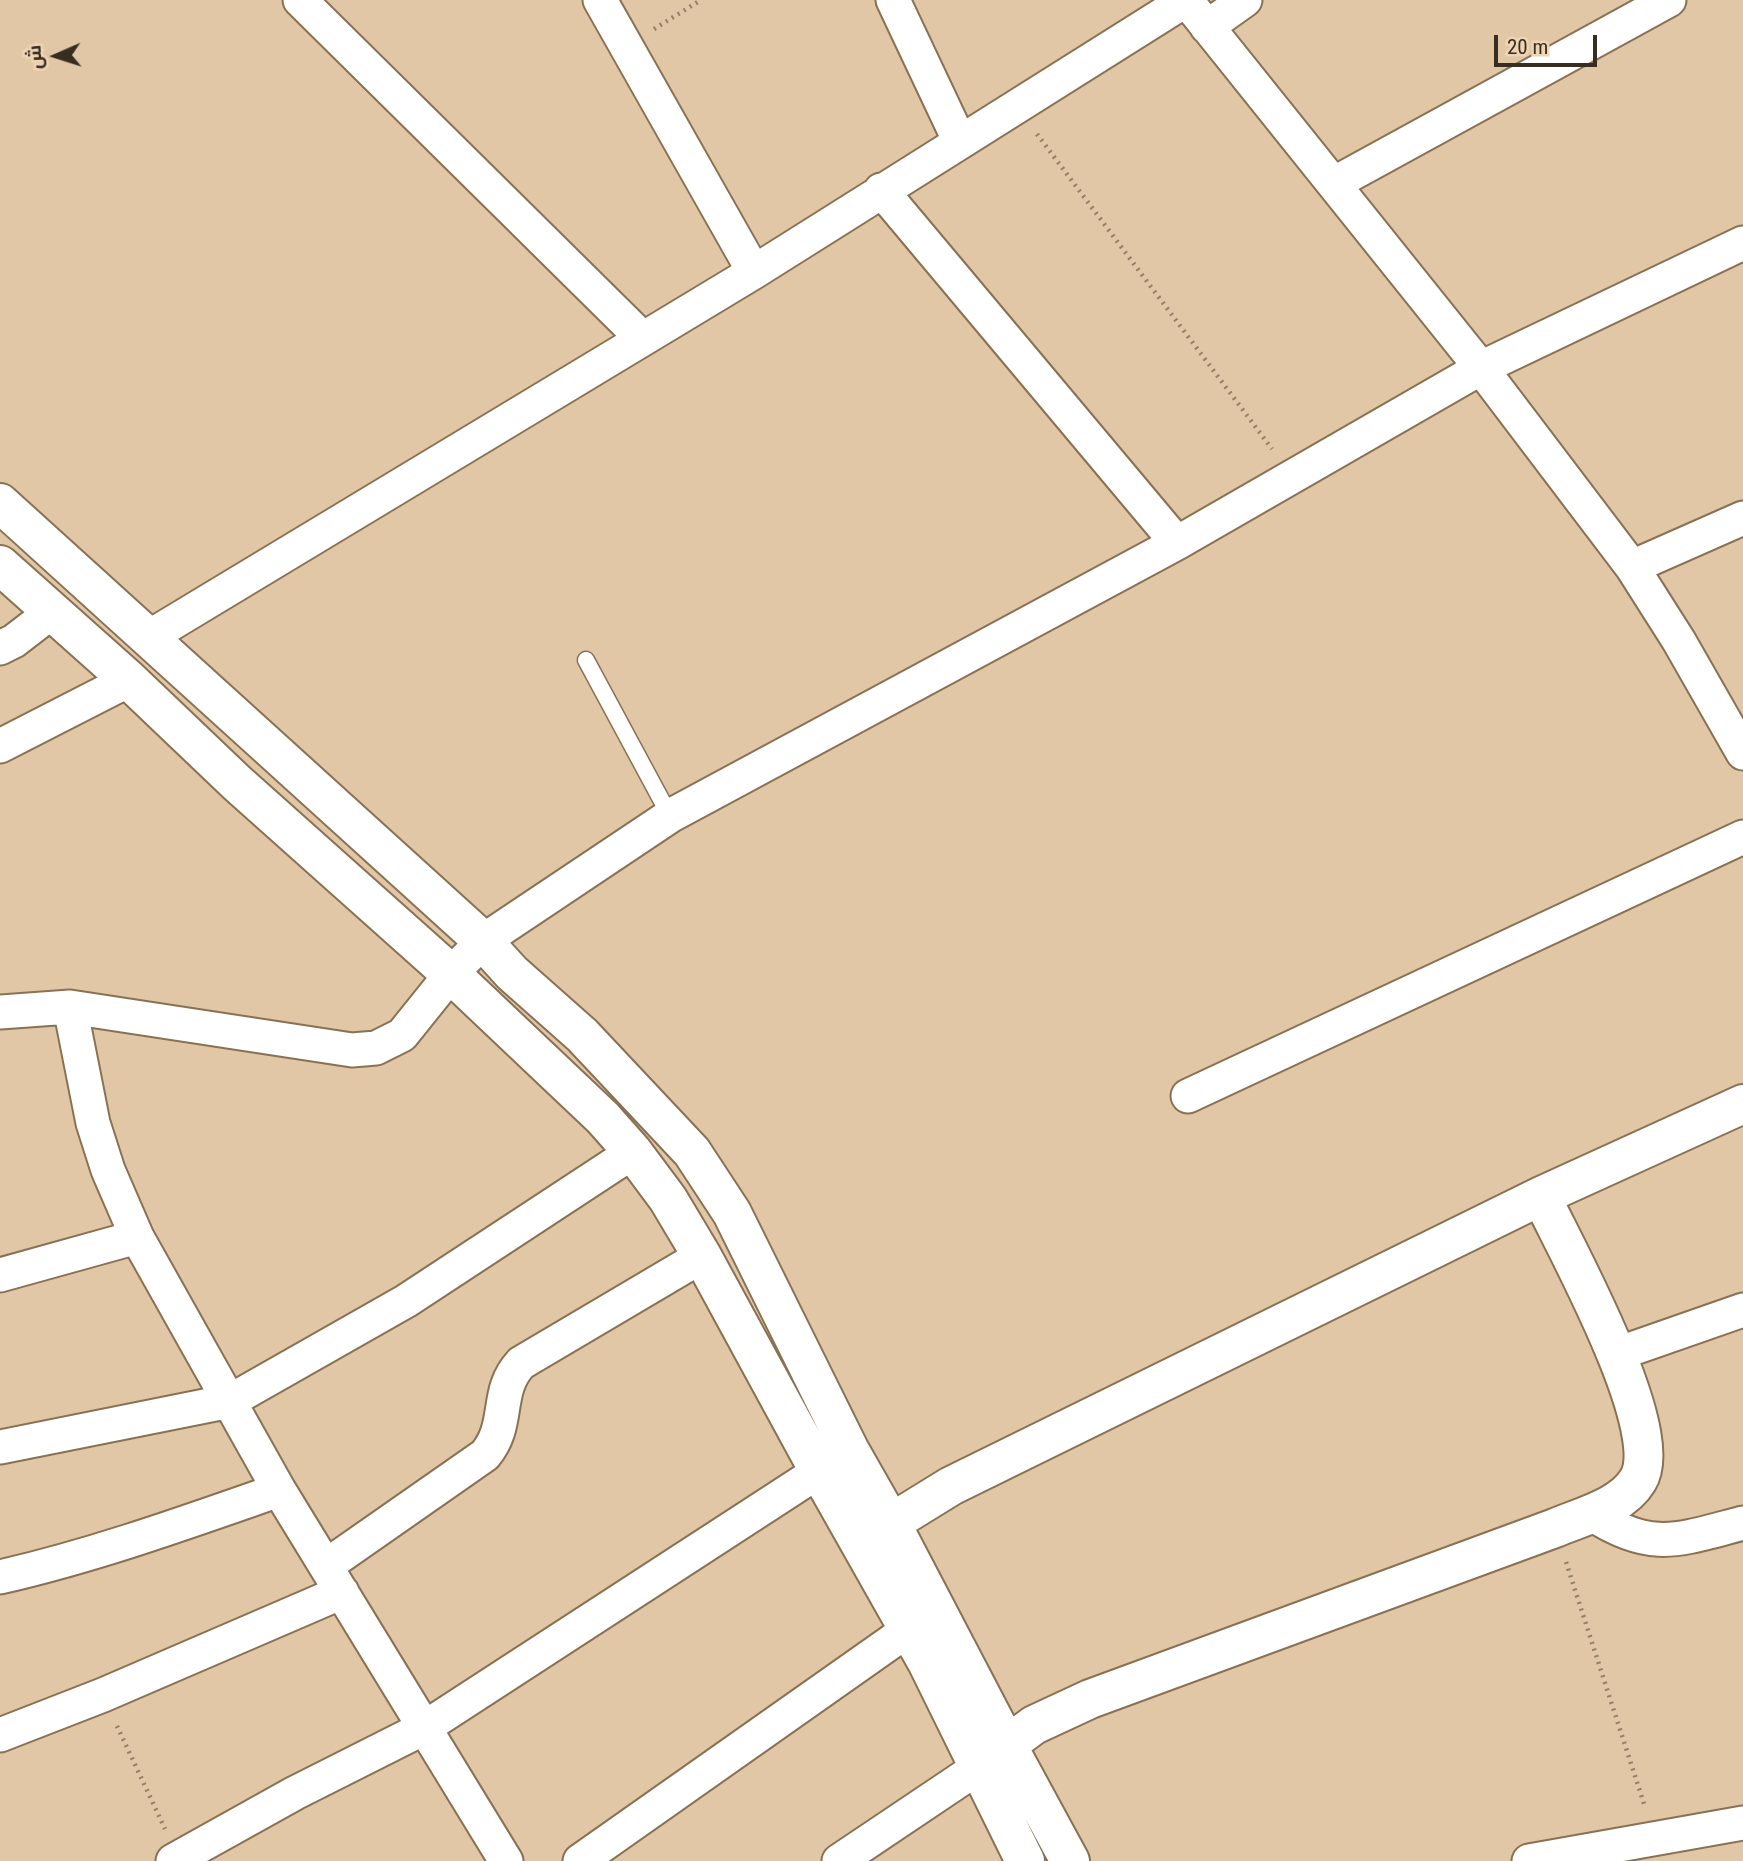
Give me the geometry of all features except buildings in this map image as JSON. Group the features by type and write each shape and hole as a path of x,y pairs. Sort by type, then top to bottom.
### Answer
{"street":[{"path":"300,0 643,340"},
{"path":"600,0 754,272"},
{"path":"893,0 960,142"},
{"path":"149,637 754,272 1186,0 1481,368 1632,567 1743,752"},
{"path":"1207,27 1245,0"},
{"path":"1335,183 1669,0"},
{"path":"881,190 1177,542"},
{"path":"3,1010 70,1007 352,1050 376,1048 402,1035 451,974 483,941 670,816 1177,542 1481,368 1743,243"},
{"path":"0,503 483,941 512,974 582,1035 692,1152 732,1213 834,1461 908,1630 951,1708 993,1756 1070,1861"},
{"path":"1632,567 1743,518"},
{"path":"0,565 129,680 237,783 451,974 603,1118 633,1153 668,1199 834,1461 891,1523 993,1756 1025,1861"},
{"path":"0,648 14,641 53,611"},
{"path":"0,746 129,680"},
{"path":"1188,1096 1743,838"},
{"path":"70,1007 93,1123 108,1170 137,1237 279,1490 506,1861"},
{"path":"891,1523 951,1486 1541,1196 1743,1104"},
{"path":"0,1447 230,1401 407,1301 633,1153"},
{"path":"839,1861 1034,1725 1090,1699 1555,1528 1609,1506 1628,1493 1639,1479 1644,1464 1642,1430 1635,1404 1617,1354 1541,1196"},
{"path":"0,1275 137,1237"},
{"path":"0,1735 103,1695 334,1579 485,1455 494,1444 500,1429 507,1382 521,1363 702,1256"},
{"path":"1617,1354 1743,1310"},
{"path":"175,1860 295,1793 424,1728 834,1461"},
{"path":"0,1577 50,1566 121,1545 279,1490"},
{"path":"1590,1513 1611,1527 1642,1539 1665,1540 1743,1523"},
{"path":"580,1861 908,1630"},
{"path":"1530,1861 1743,1823"}],"lane":[{"path":"586,660 670,816"}],"path":[{"path":"627,46 701,0"},
{"path":"1016,106 1291,475"},
{"path":"1555,1528 1655,1839"},
{"path":"103,1695 175,1860"}]}
